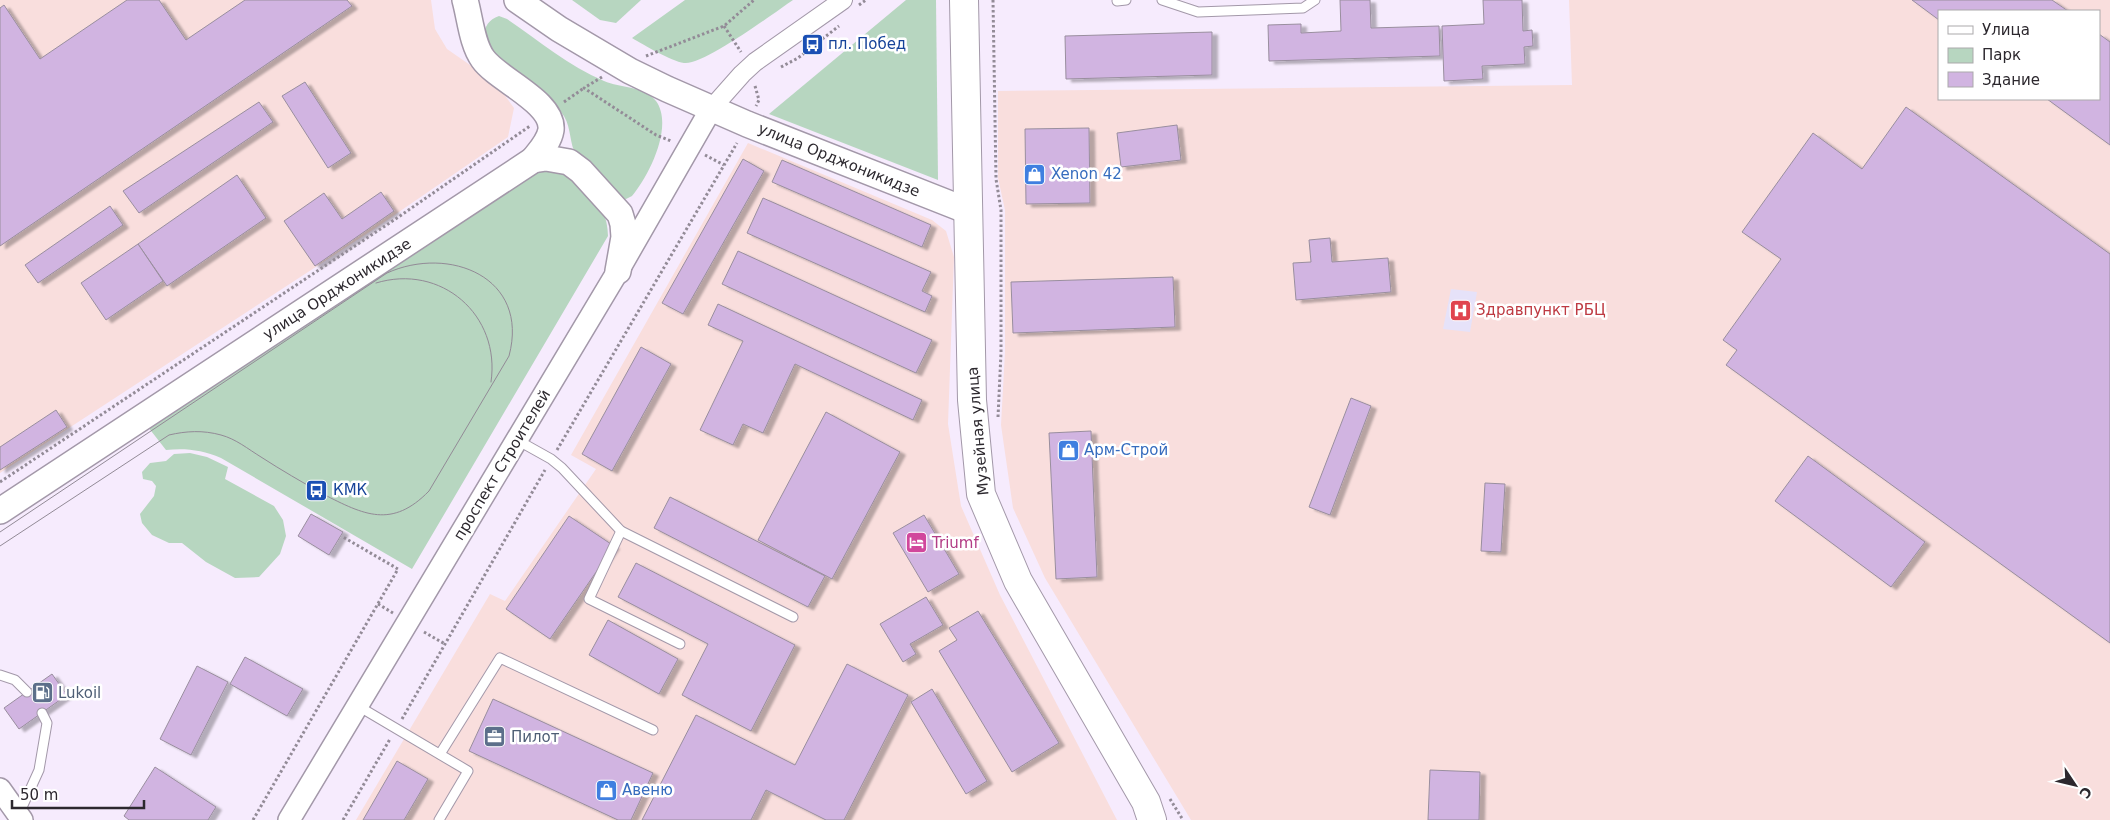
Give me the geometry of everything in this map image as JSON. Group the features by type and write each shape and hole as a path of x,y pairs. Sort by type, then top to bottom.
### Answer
{"main road":[{"path":"465,0 477,48 483,59 539,105 549,118 551,130 546,144 533,160"},
{"name":"улица Орджоникидзе","path":"517,0 559,29 630,71 711,109 968,211"},
{"name":"Музейная улица","path":"964,0 972,400 981,494 1018,581 1142,794 1152,820"},
{"path":"533,160 546,158 569,162 581,171 620,214 624,237 618,271"},
{"name":"улица Орджоникидзе","path":"0,511 533,160"}],"street":[{"path":"711,109 742,74 848,5"},
{"name":"проспект Строителей","path":"290,820 618,271 711,109"},
{"path":"0,790 20,817"}],"lane":[{"path":"1162,0 1198,12 1303,8 1315,0"},
{"path":"517,440 551,459 621,531 793,616"},
{"path":"621,531 589,599 680,644"},
{"path":"440,754 500,658 653,730"},
{"path":"0,675 15,680 27,692"},
{"path":"358,706 468,771 439,820"},
{"path":"20,817 40,770 47,723 42,713"}],"path":[{"path":"848,5 866,0"},
{"path":"993,0 996,179 1001,210 1001,353 997,425"},
{"path":"775,70 798,58 842,22"},
{"path":"342,820 747,124 759,100 755,83"},
{"path":"0,482 397,218 584,88"},
{"path":"253,820 398,569 343,537"},
{"path":"1168,794 1183,820"}],"shaded area":[{"path":"0,0 431,0 435,29 447,49 496,83 514,108 508,137 377,227 0,473"},
{"path":"1569,0 2110,0 2110,820 1191,820 1045,578 1013,508 1001,425 1005,352 1005,210 998,178 998,91 1572,85"},
{"path":"748,143 932,220 946,231 954,257 948,424 961,506 1000,595 1117,820 356,820 490,594 505,601 596,469 571,455"},
{"name":"Здравпункт РБЦ","path":"1451,289 1477,292 1470,332 1443,329"}],"green space":[{"path":"572,0 641,0 616,23 600,20"},
{"path":"685,0 793,0 722,48 693,62 684,63 672,59 632,38"},
{"path":"906,0 936,0 938,180 769,114"},
{"path":"499,16 507,19 591,75 610,83 639,90 656,101 661,111 661,137 652,164 632,196 626,199 619,198 587,167 574,151 568,126 561,112 545,97 509,71 489,51 484,34 488,23"},
{"path":"540,170 566,176 588,190 602,210 607,223 608,236 412,569 221,458 194,450 166,450 148,427"},
{"path":"190,453 207,457 228,467 225,479 274,506 283,520 286,536 280,554 259,577 235,578 206,562 182,543 169,543 152,535 142,523 140,514 154,496 156,486 152,481 143,479 142,472 150,463 166,461 174,454"}],"building":[{"path":"127,0 159,0 186,40 245,0 347,0 352,6 0,246 0,8 4,5 40,59"},
{"path":"1340,0 1370,0 1371,28 1439,26 1440,56 1269,61 1268,25 1301,24 1301,33 1341,31"},
{"path":"1483,0 1522,0 1523,31 1532,30 1533,46 1524,47 1525,64 1482,66 1483,79 1444,81 1442,26 1484,24"},
{"path":"1912,0 2052,0 2067,10 1938,10 1938,19"},
{"path":"1212,32 1212,75 1066,79 1065,36"},
{"path":"2100,35 2110,42 2110,145 2048,100 2100,100"},
{"path":"305,82 351,153 328,168 282,96"},
{"path":"259,102 273,122 139,213 123,191"},
{"path":"1906,107 2110,254 2110,643 1726,365 1737,350 1723,340 1781,259 1742,232 1813,133 1862,169"},
{"path":"1177,125 1181,160 1121,167 1117,133"},
{"path":"1089,128 1090,203 1026,204 1025,129"},
{"path":"743,159 764,171 683,314 662,303"},
{"path":"782,160 931,225 922,247 772,182"},
{"path":"237,175 266,218 167,286 138,244"},
{"path":"381,192 394,211 315,266 284,221 324,193 342,219"},
{"path":"763,198 931,272 922,291 932,296 925,312 747,233"},
{"path":"110,206 123,225 38,283 25,265"},
{"path":"1330,238 1332,262 1388,258 1391,292 1296,300 1293,263 1311,262 1309,240"},
{"path":"138,244 163,281 106,320 81,283"},
{"path":"738,251 932,340 916,373 722,284"},
{"path":"1173,277 1175,327 1013,333 1011,282"},
{"path":"718,304 922,400 913,420 795,364 763,433 743,424 733,445 700,430 743,341 708,325"},
{"path":"641,347 671,364 612,471 582,454"},
{"path":"1351,398 1371,406 1330,515 1309,507"},
{"path":"56,410 67,427 0,470 0,447"},
{"path":"826,412 900,452 832,579 758,540"},
{"path":"1091,431 1097,577 1056,579 1049,433"},
{"path":"1808,456 1925,542 1891,587 1775,501"},
{"path":"1485,483 1505,484 1501,552 1481,551"},
{"path":"670,497 825,576 808,607 654,528"},
{"path":"311,514 343,532 329,555 298,536"},
{"path":"924,515 959,574 928,592 893,533"},
{"path":"569,516 614,546 550,639 506,609"},
{"path":"636,563 795,645 751,731 682,695 708,644 618,597"},
{"path":"926,597 943,625 910,644 916,654 903,662 880,624"},
{"path":"978,611 1059,743 1012,772 939,651 957,640 949,628"},
{"path":"608,620 678,659 659,694 589,655"},
{"path":"245,657 303,689 287,716 230,684"},
{"path":"847,664 908,695 844,820 826,820 766,790 751,820 642,820 696,715 795,765"},
{"path":"197,666 228,682 191,755 160,739"},
{"path":"52,674 67,695 19,729 4,708"},
{"path":"932,689 987,781 966,794 911,702"},
{"path":"493,699 653,773 631,820 618,820 469,751"},
{"path":"397,761 428,779 404,820 363,820"},
{"path":"155,767 216,807 208,820 129,820 124,816"},
{"path":"1430,770 1480,772 1479,820 1428,820"}],"tram line":[{"path":"0,532 387,273 411,265 435,263 458,266 479,274 496,288 508,306 512,329 509,356 429,491 416,503 403,510 378,515 352,508 315,489 232,439 214,433 188,432 169,435 0,546"},
{"path":"376,283 400,279 423,281 444,288 462,300 476,316 486,335 492,358 491,382"}],"place":[{"name":"пл. Побед","path":"812,44"},
{"name":"Xenon 42","path":"1035,174"},
{"name":"Здравпункт РБЦ","path":"1460,310"},
{"name":"Арм-Строй","path":"1068,450"},
{"name":"КМК","path":"317,490"},
{"name":"Triumf","path":"916,543"},
{"name":"Lukoil","path":"42,693"},
{"name":"Пилот","path":"495,737"},
{"name":"Авеню","path":"606,790"}]}
